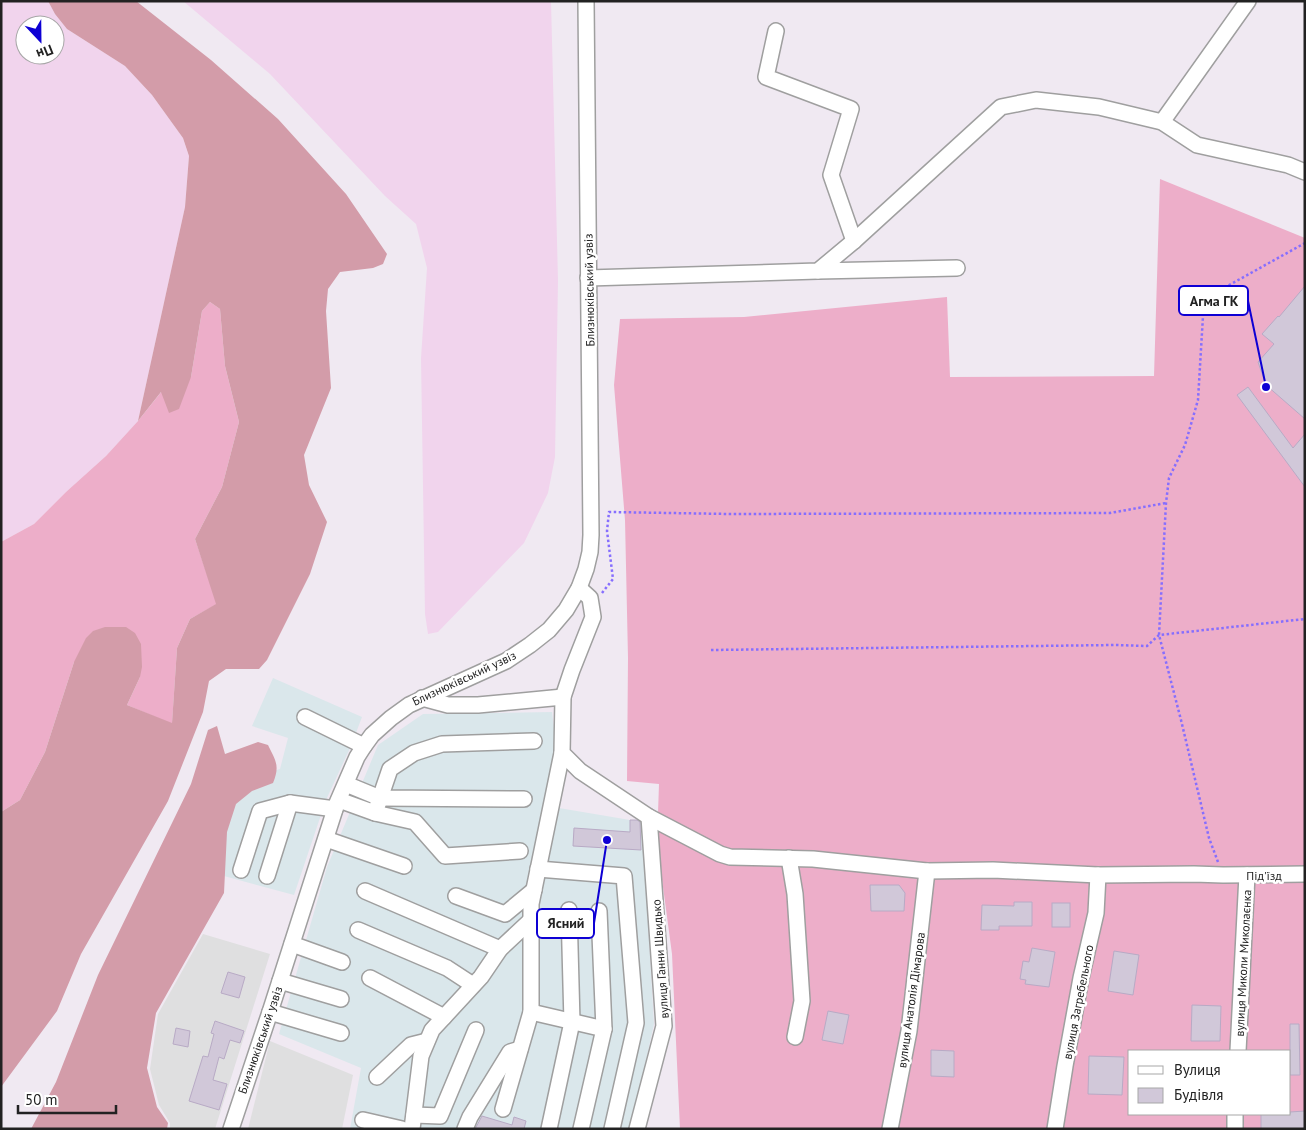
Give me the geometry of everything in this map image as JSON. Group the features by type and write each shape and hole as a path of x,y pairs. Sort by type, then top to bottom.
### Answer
{"street":[{"name":"Близнюківський узвіз","path":"231,1129 337,804 357,757 372,735 409,704 506,661 549,630 566,610 579,588 588,561 591,535 586,1"},
{"path":"1162,122 1248,1"},
{"path":"776,32 766,77 850,109 830,175 854,242"},
{"path":"818,271 854,242 1001,107 1036,100 1099,107 1162,122 1197,145 1288,165 1305,172"},
{"path":"588,278 957,268"},
{"path":"503,1109 531,1012 531,904 562,753 563,697 593,618 590,598 579,588"},
{"path":"422,698 448,705 478,705 563,697"},
{"path":"305,716 364,746"},
{"path":"377,805 390,769 414,753 442,744 534,741"},
{"name":"Під'їзд","path":"562,753 580,771 650,816 720,854 730,857 813,859 927,871 993,870 1098,875 1305,874"},
{"path":"346,784 377,805 415,822 445,856 520,852"},
{"path":"241,870 260,811 290,803 377,805 524,799"},
{"path":"267,876 290,803"},
{"name":"вулиця Ганни Швидько","path":"637,1129 664,1026 650,816"},
{"path":"326,839 404,866"},
{"path":"789,858 796,894 802,1001 795,1037"},
{"path":"538,870 624,876 636,1023 612,1129"},
{"name":"вулиця Анатолія Дімарова","path":"890,1129 909,1031 927,871"},
{"name":"вулиця Загребельного","path":"1055,1129 1081,978 1096,913 1098,875"},
{"name":"вулиця Миколи Миколаєнка","path":"1238,1050 1247,875"},
{"path":"365,890 500,949"},
{"path":"456,896 506,914 534,890"},
{"path":"549,1129 572,1022 569,910"},
{"path":"581,1129 604,1029 599,911"},
{"path":"476,1030 440,1116 413,1122 422,1056 432,1030 473,986 500,949 531,920"},
{"path":"358,930 447,968 473,986"},
{"path":"292,944 342,962"},
{"path":"370,978 444,1017"},
{"path":"280,981 341,999"},
{"path":"270,1012 341,1033"},
{"path":"531,1012 604,1029"},
{"path":"377,1077 411,1045 427,1041"},
{"path":"465,1129 470,1117 510,1052 520,1049"},
{"path":"1235,1115 1235,1129"},
{"path":"363,1120 402,1129"}],"path":[{"path":"1223,875 1209,838 1159,635 1169,478 1185,445 1198,400 1204,299 1305,244"},
{"path":"597,598 613,580 607,531 609,512 730,514 1110,513 1166,503"},
{"path":"711,650 1147,646 1159,635 1305,619"}],"shaded area":[{"path":"1,1 48,1 56,15 15,15 15,65 65,65 65,26 125,66 152,95 183,138 189,156 185,207 138,421 106,456 34,524 1,542"},
{"path":"48,1 136,1 211,60 278,119 346,194 387,254 383,264 373,268 340,272 328,289 326,311 331,388 304,455 309,485 327,522 310,574 267,660 259,669 226,669 209,681 203,712 168,801 81,954 57,1011 1,1087 1,812 20,800 45,752 74,662 86,638 93,631 105,627 126,627 135,633 141,644 142,667 140,677 127,705 172,723 177,648 190,619 216,604 195,539 222,487 239,422 225,366 220,309 210,302 202,311 191,377 179,409 169,413 161,392 138,421 185,207 189,156 183,138 152,95 125,66 67,29 65,26 65,15 55,14"},
{"path":"183,1 551,1 558,281 555,457 548,493 524,543 438,632 428,634 425,614 421,358 427,268 416,224 385,196 270,74"},
{"path":"1160,179 1305,238 1305,1129 680,1129 672,954 657,842 659,784 627,781 628,658 625,520 614,385 620,319 744,317 947,297 950,377 1154,376"},
{"path":"210,302 220,309 225,366 239,422 222,487 195,539 217,604 190,619 177,648 172,724 127,705 140,677 74,662 45,752 20,800 1,812 1,542 34,524 106,456 162,391 191,377 202,311"},
{"path":"273,678 362,717 326,800 294,895 213,873 231,797 255,777 280,769 288,738 252,726"},
{"path":"552,712 561,785 559,808 642,821 654,1024 631,1129 350,1129 361,1068 279,1034 327,867 378,745 423,714"},
{"path":"217,726 225,754 258,742 268,745 277,768 273,783 252,791 236,804 227,832 224,893 156,1013 147,1068 157,1107 168,1123 167,1129 31,1129 56,1082 98,975 191,784 208,730"},
{"path":"203,934 270,954 215,1129 170,1129 170,1123 159,1105 150,1069 158,1014"},
{"path":"270,1041 353,1075 342,1129 248,1129"}],"building":[{"path":"1305,286 1305,419 1266,385 1258,362 1274,344 1262,334"},
{"path":"1248,387 1293,448 1305,434 1305,487 1237,395"},
{"path":"630,820 640,822 641,850 573,846 574,828 630,832"},
{"path":"870,885 899,885 905,893 904,911 871,911"},
{"path":"1014,902 1032,902 1032,926 999,926 999,930 981,930 982,905 1014,906"},
{"path":"1052,903 1070,903 1070,927 1052,927"},
{"path":"1032,948 1055,952 1049,987 1025,984 1026,980 1020,979 1023,961 1029,962"},
{"path":"1114,951 1139,955 1133,995 1108,991"},
{"path":"228,972 245,977 239,998 221,993"},
{"path":"1192,1005 1221,1006 1220,1041 1191,1041"},
{"path":"828,1011 849,1015 843,1044 822,1040"},
{"path":"215,1021 244,1031 240,1043 230,1040 224,1059 219,1057 213,1080 227,1084 219,1110 189,1101 203,1056 208,1057 214,1034 211,1033"},
{"path":"1290,1024 1299,1024 1300,1075 1291,1075"},
{"path":"176,1028 190,1031 188,1047 173,1044"},
{"path":"931,1050 954,1051 954,1077 931,1076"},
{"path":"1089,1056 1124,1057 1122,1095 1088,1094"},
{"path":"1305,1111 1305,1129 1261,1129 1261,1115 1291,1115 1291,1112"},
{"path":"482,1116 512,1125 514,1117 526,1121 524,1129 475,1129"}],"place":[{"name":"Агма ГК","path":"1266,387"},
{"name":"Ясний","path":"607,840"}]}
